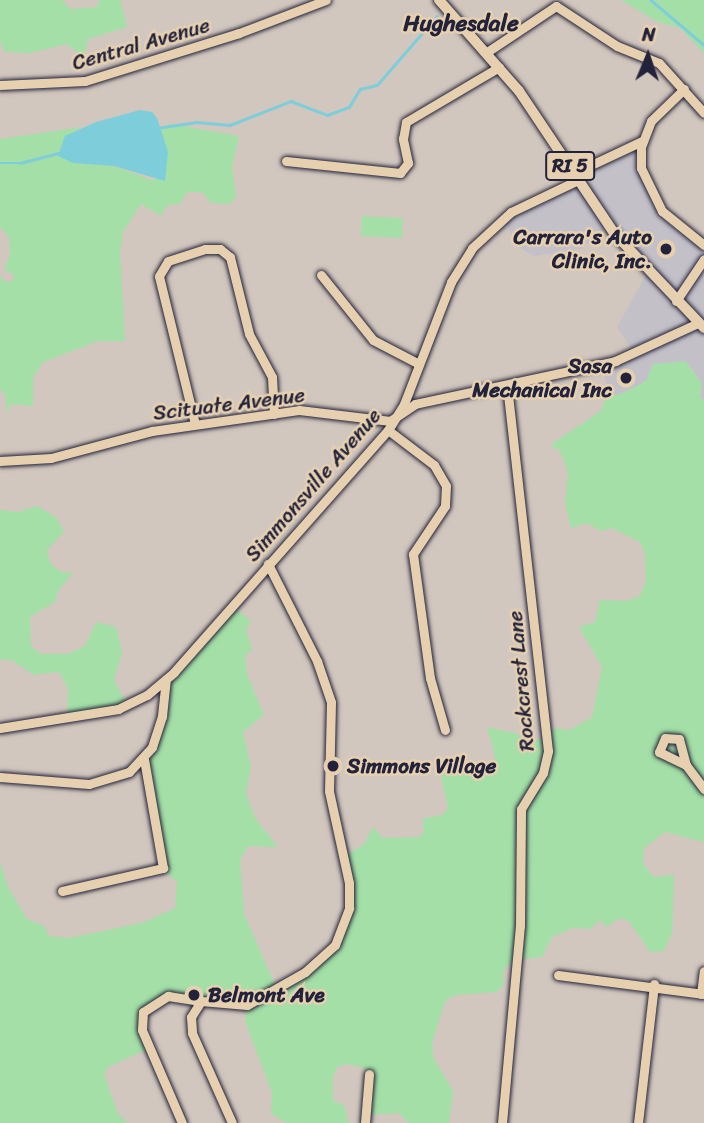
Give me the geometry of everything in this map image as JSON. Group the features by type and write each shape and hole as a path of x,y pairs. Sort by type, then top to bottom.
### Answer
{"main road":[{"name":"RI 5","path":"439,0 499,67 614,233 701,326"}],"street":[{"name":"Central Avenue","path":"0,85 85,81 239,33 326,0"},
{"path":"487,52 556,6 617,46 659,63 704,113"},
{"path":"286,161 400,173 408,163 403,139 409,120 499,67"},
{"path":"684,89 651,121 642,141 640,168 652,196 680,229 704,245"},
{"name":"Simmonsville Avenue","path":"0,728 118,709 166,680 388,430 396,418 419,364 451,282 472,248 511,212 642,141"},
{"path":"195,424 159,276 168,261 205,250 220,249 230,257 249,334 272,377 274,414"},
{"path":"676,301 704,259"},
{"path":"321,275 373,340 419,364"},
{"name":"Scituate Avenue","path":"0,461 51,458 195,424 274,414 312,410 357,420 396,418 415,404 507,387 615,360 701,326"},
{"name":"Rockcrest Lane","path":"502,1123 510,1008 520,926 521,809 543,773 548,751 507,387"},
{"path":"388,430 434,465 446,486 446,503 414,554 430,678 445,730"},
{"path":"182,1123 142,1030 142,1016 163,997 247,1004 305,972 335,946 349,908 349,883 329,791 331,702 317,661 268,564"},
{"path":"0,777 89,784 129,772 144,759 162,716 166,680"},
{"path":"61,891 163,868 144,759"},
{"path":"686,765 704,789"},
{"path":"558,975 654,984 702,994 704,971"},
{"path":"638,1123 654,984"},
{"path":"201,1001 191,1017 192,1033 232,1123"},
{"path":"365,1123 369,1074"}],"shaded area":[{"path":"639,143 652,196 704,244 704,400 700,398 702,383 689,365 657,364 646,381 612,396 601,365 632,350 617,327 647,273 608,226 581,249 534,256 520,248 503,220 577,180 575,173"}],"green space":[{"path":"0,0 62,0 71,9 96,7 100,0 120,0 127,27 88,39 84,58 67,44 30,53 5,52 0,42"},
{"path":"621,0 704,0 704,53 680,28 658,22"},
{"path":"172,124 239,136 232,167 236,197 229,204 211,203 202,192 187,192 180,204 167,205 161,216 141,204 123,232 120,252 125,341 98,341 43,362 33,378 33,406 11,404 6,413 6,397 0,388 0,276 6,282 13,281 14,275 4,269 10,255 9,237 0,227 0,139 82,127 65,137 73,163 114,166 154,181 159,127"},
{"path":"362,216 403,218 402,238 361,236"},
{"path":"685,361 702,383 700,397 704,400 704,842 665,832 644,848 643,863 654,877 674,875 672,933 664,951 650,952 629,921 620,918 606,927 600,920 590,929 573,928 552,937 542,957 514,960 504,969 503,986 496,992 456,995 445,1001 432,1043 433,1057 453,1091 449,1123 409,1123 399,1113 366,1115 369,1074 363,1067 346,1064 337,1067 333,1077 333,1100 344,1106 349,1123 287,1123 271,1114 272,1093 246,1024 245,1005 166,996 143,1016 150,1048 108,1067 104,1074 118,1114 128,1123 0,1123 0,862 8,887 27,919 44,926 49,936 69,938 142,923 175,908 177,882 162,869 145,759 152,746 166,680 232,606 251,621 246,630 252,649 245,656 247,674 264,715 243,732 251,767 246,793 255,818 278,847 248,846 240,860 244,914 276,987 328,955 347,916 346,855 364,844 373,827 383,838 420,837 424,831 422,819 442,815 448,808 440,772 450,775 493,764 495,755 487,727 518,734 533,743 555,728 570,730 592,717 602,667 579,627 595,622 600,600 627,601 640,596 646,580 645,554 640,542 611,528 601,531 587,523 571,528 565,504 568,472 560,451 550,445 601,411 608,388 612,395 619,395 646,381 653,364"},
{"path":"37,506 57,518 64,532 47,550 50,563 61,572 73,573 57,592 56,601 30,617 31,646 41,654 68,654 85,646 96,622 116,627 122,652 114,680 127,704 67,718 68,689 59,672 34,675 13,661 0,659 0,510 18,512"}],"water":[{"path":"140,110 152,112 157,118 168,152 165,181 114,166 73,163 58,156 65,136 96,122"}],"waterway":[{"path":"651,0 704,45"},
{"path":"156,128 197,122 230,125 291,101 327,115 349,107 360,89 377,85 437,16"},
{"path":"0,163 20,163 62,152"}],"place":[{"name":"Carrara's Auto Clinic, Inc.","path":"666,249"},
{"name":"Sasa Mechanical Inc","path":"626,378"},
{"name":"Simmons Village","path":"333,766"},
{"name":"Belmont Ave","path":"194,995"}],"district":[{"name":"Hughesdale","path":"461,24"}]}
